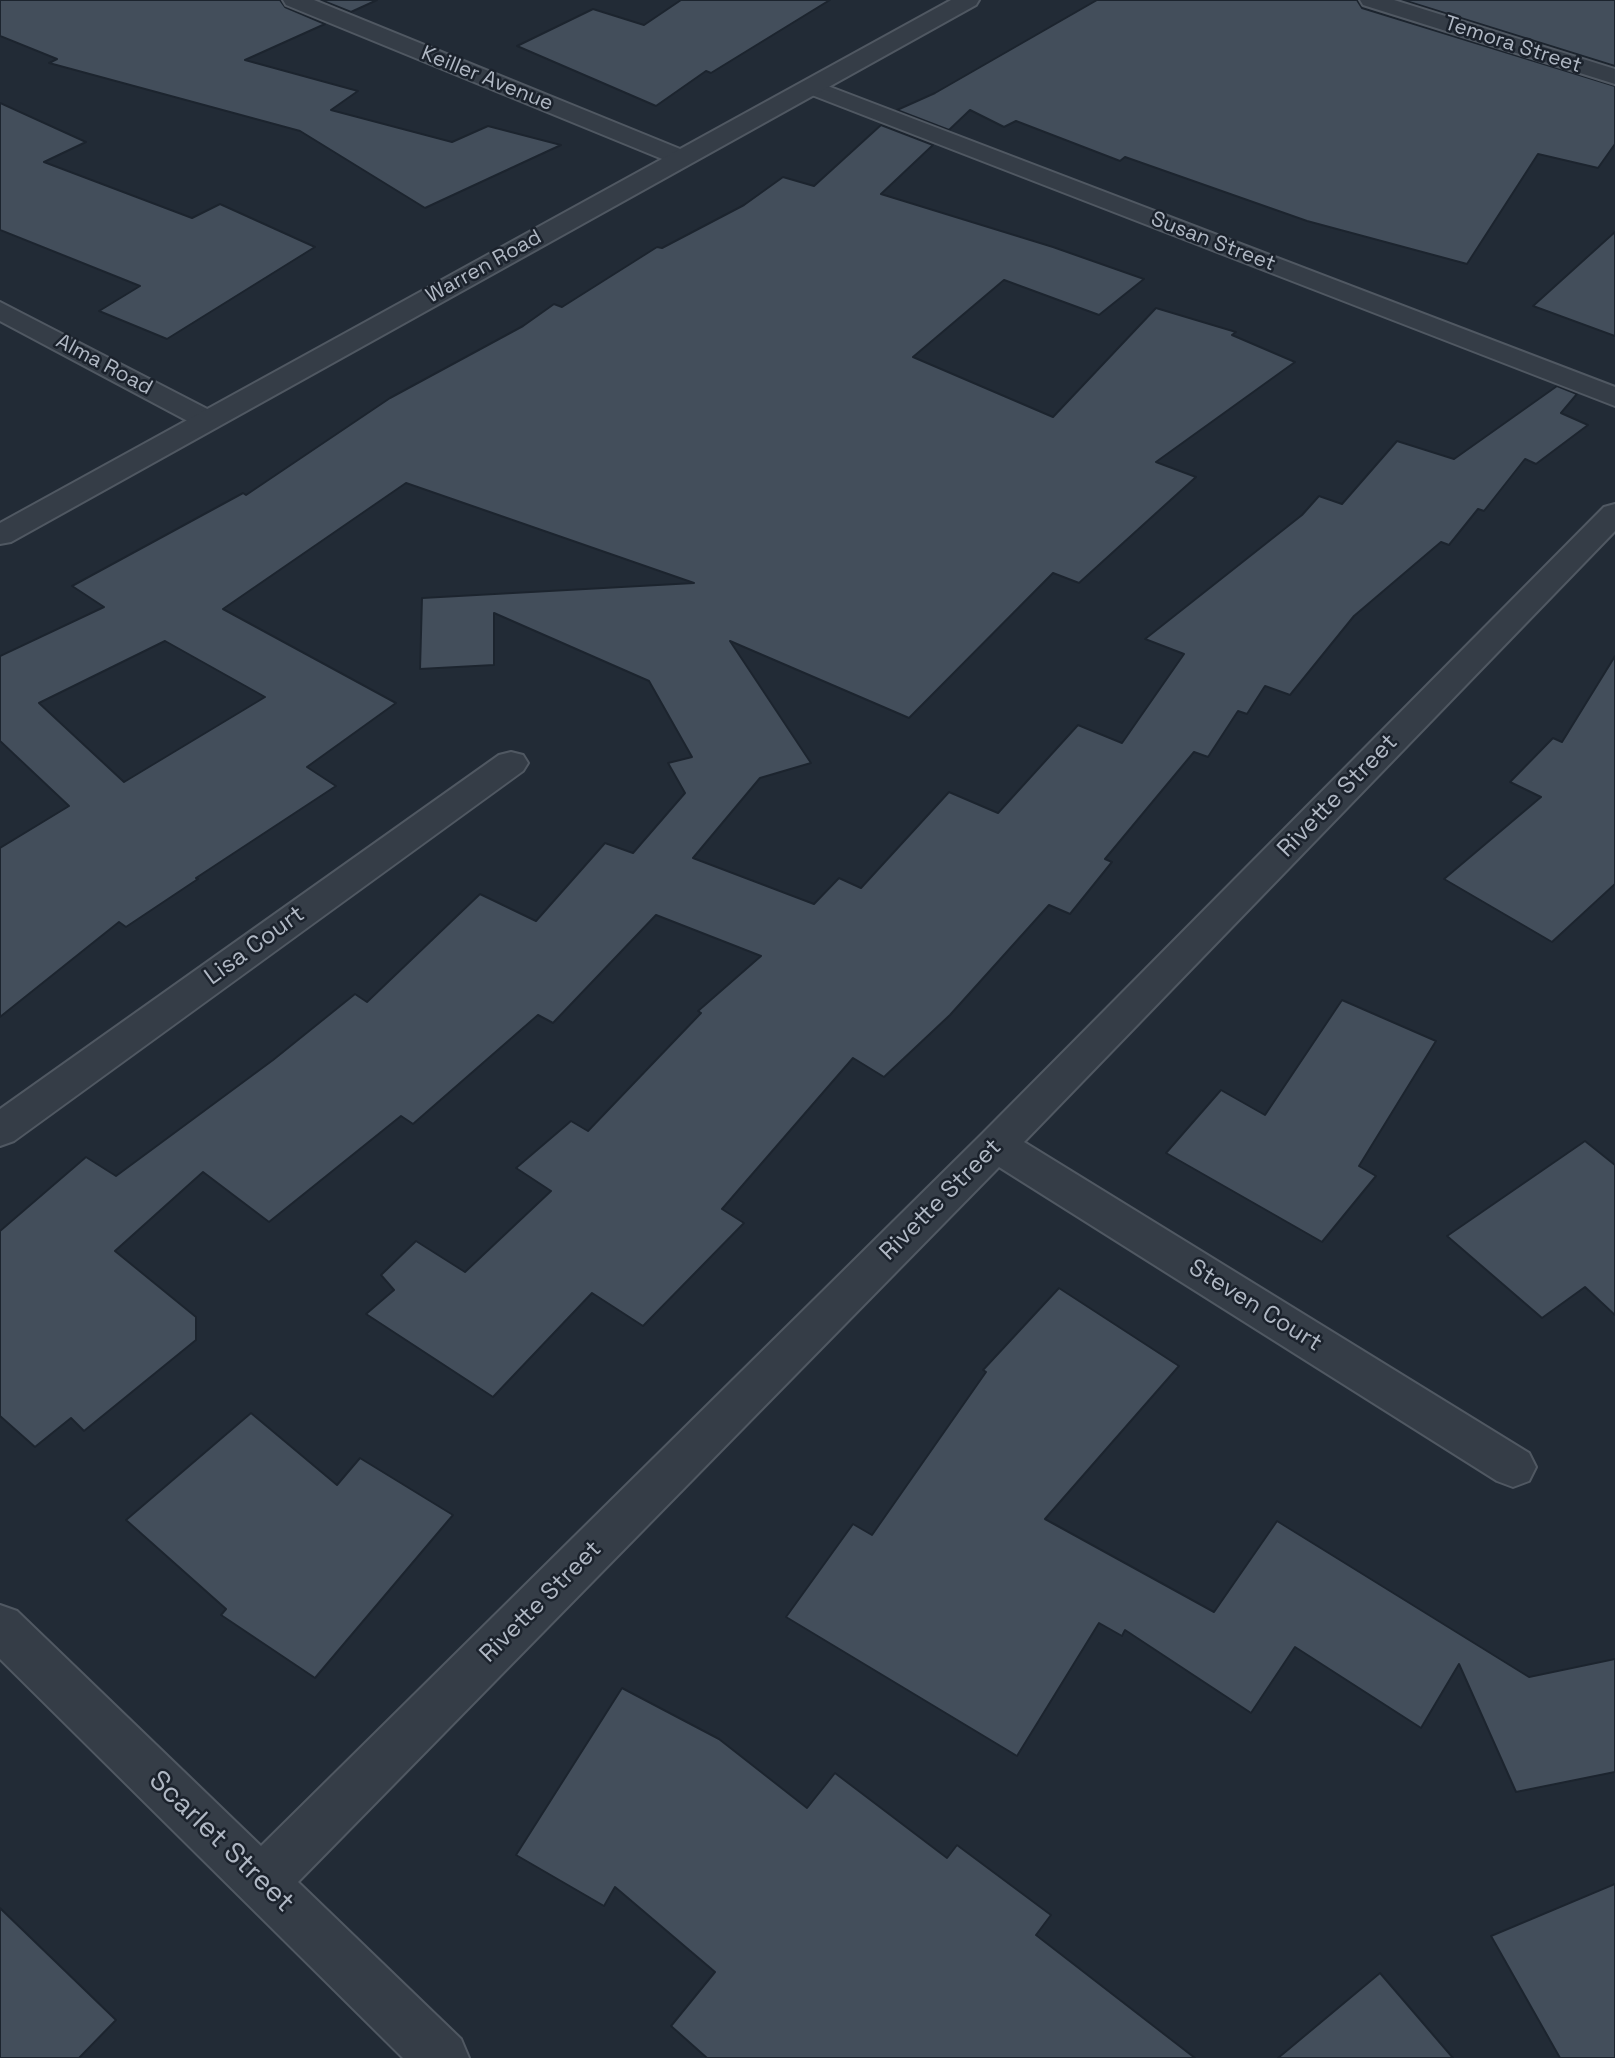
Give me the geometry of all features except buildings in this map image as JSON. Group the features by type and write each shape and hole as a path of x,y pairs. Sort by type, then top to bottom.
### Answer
{"street":[{"name":"Keiller Avenue","path":"294,0 681,158"},
{"name":"Warren Road","path":"0,535 968,0"},
{"name":"Temora Street","path":"1371,0 1615,77"},
{"name":"Susan Street","path":"812,87 1615,397"},
{"name":"Alma Road","path":"0,310 207,420"},
{"name":"Rivette Street","path":"262,1882 996,1145 1615,513"},
{"name":"Lisa Court","path":"0,1130 511,763"},
{"name":"Steven Court","path":"996,1145 1513,1466"},
{"name":"Scarlet Street","path":"0,1627 442,2058"}]}
